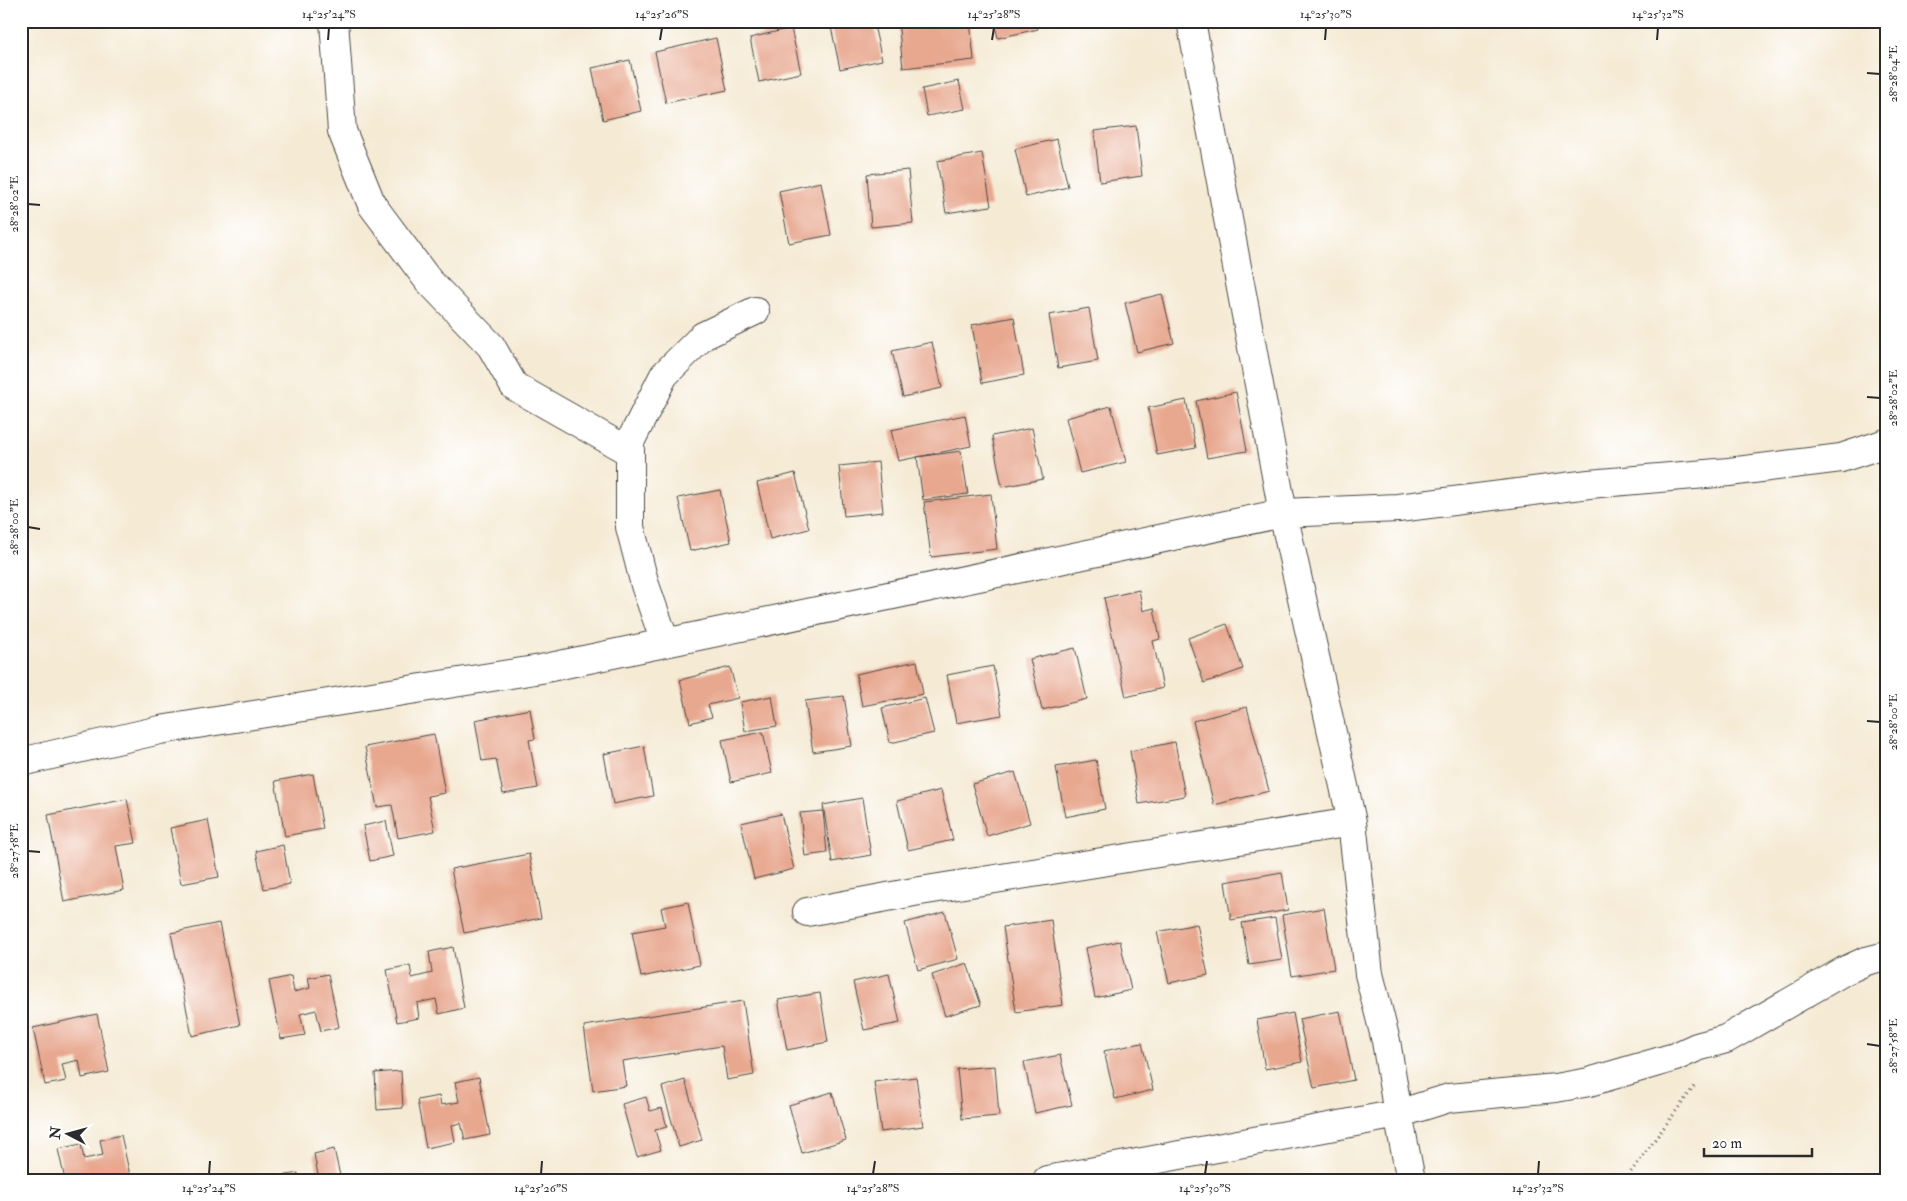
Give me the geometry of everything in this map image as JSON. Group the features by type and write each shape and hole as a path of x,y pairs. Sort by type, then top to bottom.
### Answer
{"street":[{"path":"334,21 342,131 372,205 428,280 491,346 514,386 630,452"},
{"path":"1191,21 1283,513 1352,822 1369,974 1386,1041 1411,1180"},
{"path":"665,642 645,585 630,527 630,442 664,376 703,336 755,311"},
{"path":"21,762 160,730 541,669 1283,513 1398,508 1589,484 1729,472 1841,458 1886,442"},
{"path":"807,912 914,892 1352,822"},
{"path":"1047,1180 1398,1114 1449,1098 1556,1088 1598,1080 1675,1057 1697,1047 1726,1040 1844,971 1886,956"}],"path":[{"path":"1625,1180 1646,1149 1691,1092 1713,1054 1717,1042"}],"building":[{"path":"873,21 882,60 840,69 830,22"},
{"path":"898,21 970,21 974,60 903,68"},
{"path":"994,21 1037,21 1038,29 998,38"},
{"path":"791,28 801,73 759,82 750,38"},
{"path":"716,38 727,90 666,103 655,52"},
{"path":"630,60 641,111 603,120 592,68"},
{"path":"959,81 965,109 927,116 922,89"},
{"path":"1136,126 1142,176 1100,182 1094,131"},
{"path":"1057,139 1068,187 1026,197 1015,149"},
{"path":"982,153 991,206 946,213 937,161"},
{"path":"908,170 913,223 871,227 867,174"},
{"path":"821,182 831,235 789,243 779,191"},
{"path":"1162,294 1174,343 1137,352 1125,303"},
{"path":"1089,308 1098,361 1058,368 1049,315"},
{"path":"1014,317 1024,375 982,383 972,325"},
{"path":"932,342 942,388 903,397 892,351"},
{"path":"1236,392 1247,451 1207,458 1196,401"},
{"path":"1186,400 1196,448 1157,455 1148,408"},
{"path":"1111,406 1126,462 1080,473 1066,418"},
{"path":"965,415 971,446 898,461 891,430"},
{"path":"1032,428 1043,479 1002,487 992,436"},
{"path":"961,451 968,494 923,500 917,457"},
{"path":"878,462 883,512 844,516 839,466"},
{"path":"795,473 809,529 770,539 757,483"},
{"path":"720,490 731,542 690,551 678,498"},
{"path":"991,494 997,549 931,557 924,502"},
{"path":"1139,590 1143,611 1154,608 1160,639 1153,641 1163,688 1126,697 1104,598"},
{"path":"1227,624 1243,669 1204,683 1188,638"},
{"path":"1075,648 1087,699 1042,710 1030,659"},
{"path":"917,661 923,694 862,706 856,674"},
{"path":"993,666 1002,715 956,723 947,675"},
{"path":"730,667 738,698 708,705 712,717 690,723 680,680"},
{"path":"772,696 777,726 745,731 740,702"},
{"path":"844,696 852,746 813,752 805,701"},
{"path":"925,698 934,733 890,743 882,708"},
{"path":"1247,707 1269,791 1214,805 1193,721"},
{"path":"530,709 535,739 529,740 538,788 503,794 496,759 482,761 475,720"},
{"path":"763,732 772,773 731,782 722,740"},
{"path":"434,734 445,793 428,796 435,831 398,838 392,805 377,807 365,747"},
{"path":"1175,742 1185,796 1139,804 1130,751"},
{"path":"644,746 653,796 613,804 604,754"},
{"path":"1096,760 1105,809 1065,817 1056,767"},
{"path":"1015,772 1030,823 987,836 972,784"},
{"path":"313,774 323,829 285,836 275,781"},
{"path":"941,790 953,840 908,850 897,801"},
{"path":"862,798 871,855 832,862 823,805"},
{"path":"127,799 136,843 116,846 124,890 64,902 48,815"},
{"path":"823,811 827,853 805,856 800,813"},
{"path":"781,814 794,869 754,879 741,823"},
{"path":"208,820 219,877 181,884 170,828"},
{"path":"386,821 393,856 370,861 363,826"},
{"path":"283,845 290,884 264,889 256,851"},
{"path":"529,854 541,918 464,933 451,869"},
{"path":"1282,872 1288,910 1231,920 1225,882"},
{"path":"688,902 700,965 641,977 632,932 665,926 661,908"},
{"path":"1324,908 1334,969 1292,976 1282,915"},
{"path":"945,912 958,959 918,970 905,923"},
{"path":"1275,918 1282,960 1249,965 1242,923"},
{"path":"1051,920 1063,1005 1016,1012 1003,927"},
{"path":"219,923 240,1025 192,1036 171,933"},
{"path":"1197,924 1208,975 1169,983 1157,932"},
{"path":"1120,941 1131,990 1095,998 1085,948"},
{"path":"453,947 464,1008 439,1014 436,999 417,1003 419,1018 397,1022 387,970 410,965 412,978 432,973 429,952"},
{"path":"967,963 981,1005 945,1016 932,975"},
{"path":"328,974 339,1027 321,1031 316,1010 300,1014 305,1035 281,1039 269,981 291,976 294,992 310,988 308,978"},
{"path":"889,974 900,1023 864,1030 853,982"},
{"path":"820,993 828,1042 787,1050 778,1000"},
{"path":"743,1001 754,1075 727,1080 722,1046 622,1061 626,1086 593,1091 584,1026"},
{"path":"1340,1011 1354,1080 1314,1088 1299,1019"},
{"path":"1293,1013 1302,1062 1265,1069 1257,1020"},
{"path":"97,1014 109,1072 82,1078 79,1060 62,1064 66,1081 45,1085 33,1028"},
{"path":"1142,1043 1153,1090 1115,1099 1104,1051"},
{"path":"1060,1055 1072,1105 1035,1113 1024,1062"},
{"path":"995,1066 999,1116 962,1119 957,1069"},
{"path":"401,1071 403,1108 377,1110 375,1073"},
{"path":"479,1077 490,1135 465,1140 461,1123 452,1125 455,1142 426,1148 417,1100 439,1096 441,1105 459,1102 455,1082"},
{"path":"916,1077 923,1126 881,1132 874,1082"},
{"path":"685,1080 702,1140 679,1147 662,1087"},
{"path":"832,1092 846,1140 802,1153 789,1105"},
{"path":"646,1097 650,1111 662,1108 667,1127 655,1130 661,1150 637,1157 622,1104"},
{"path":"121,1135 131,1180 65,1180 58,1149 81,1144 84,1159 103,1155 100,1140"},
{"path":"334,1149 341,1180 319,1180 314,1154"},
{"path":"298,1173 299,1180 276,1180 276,1177"}]}
